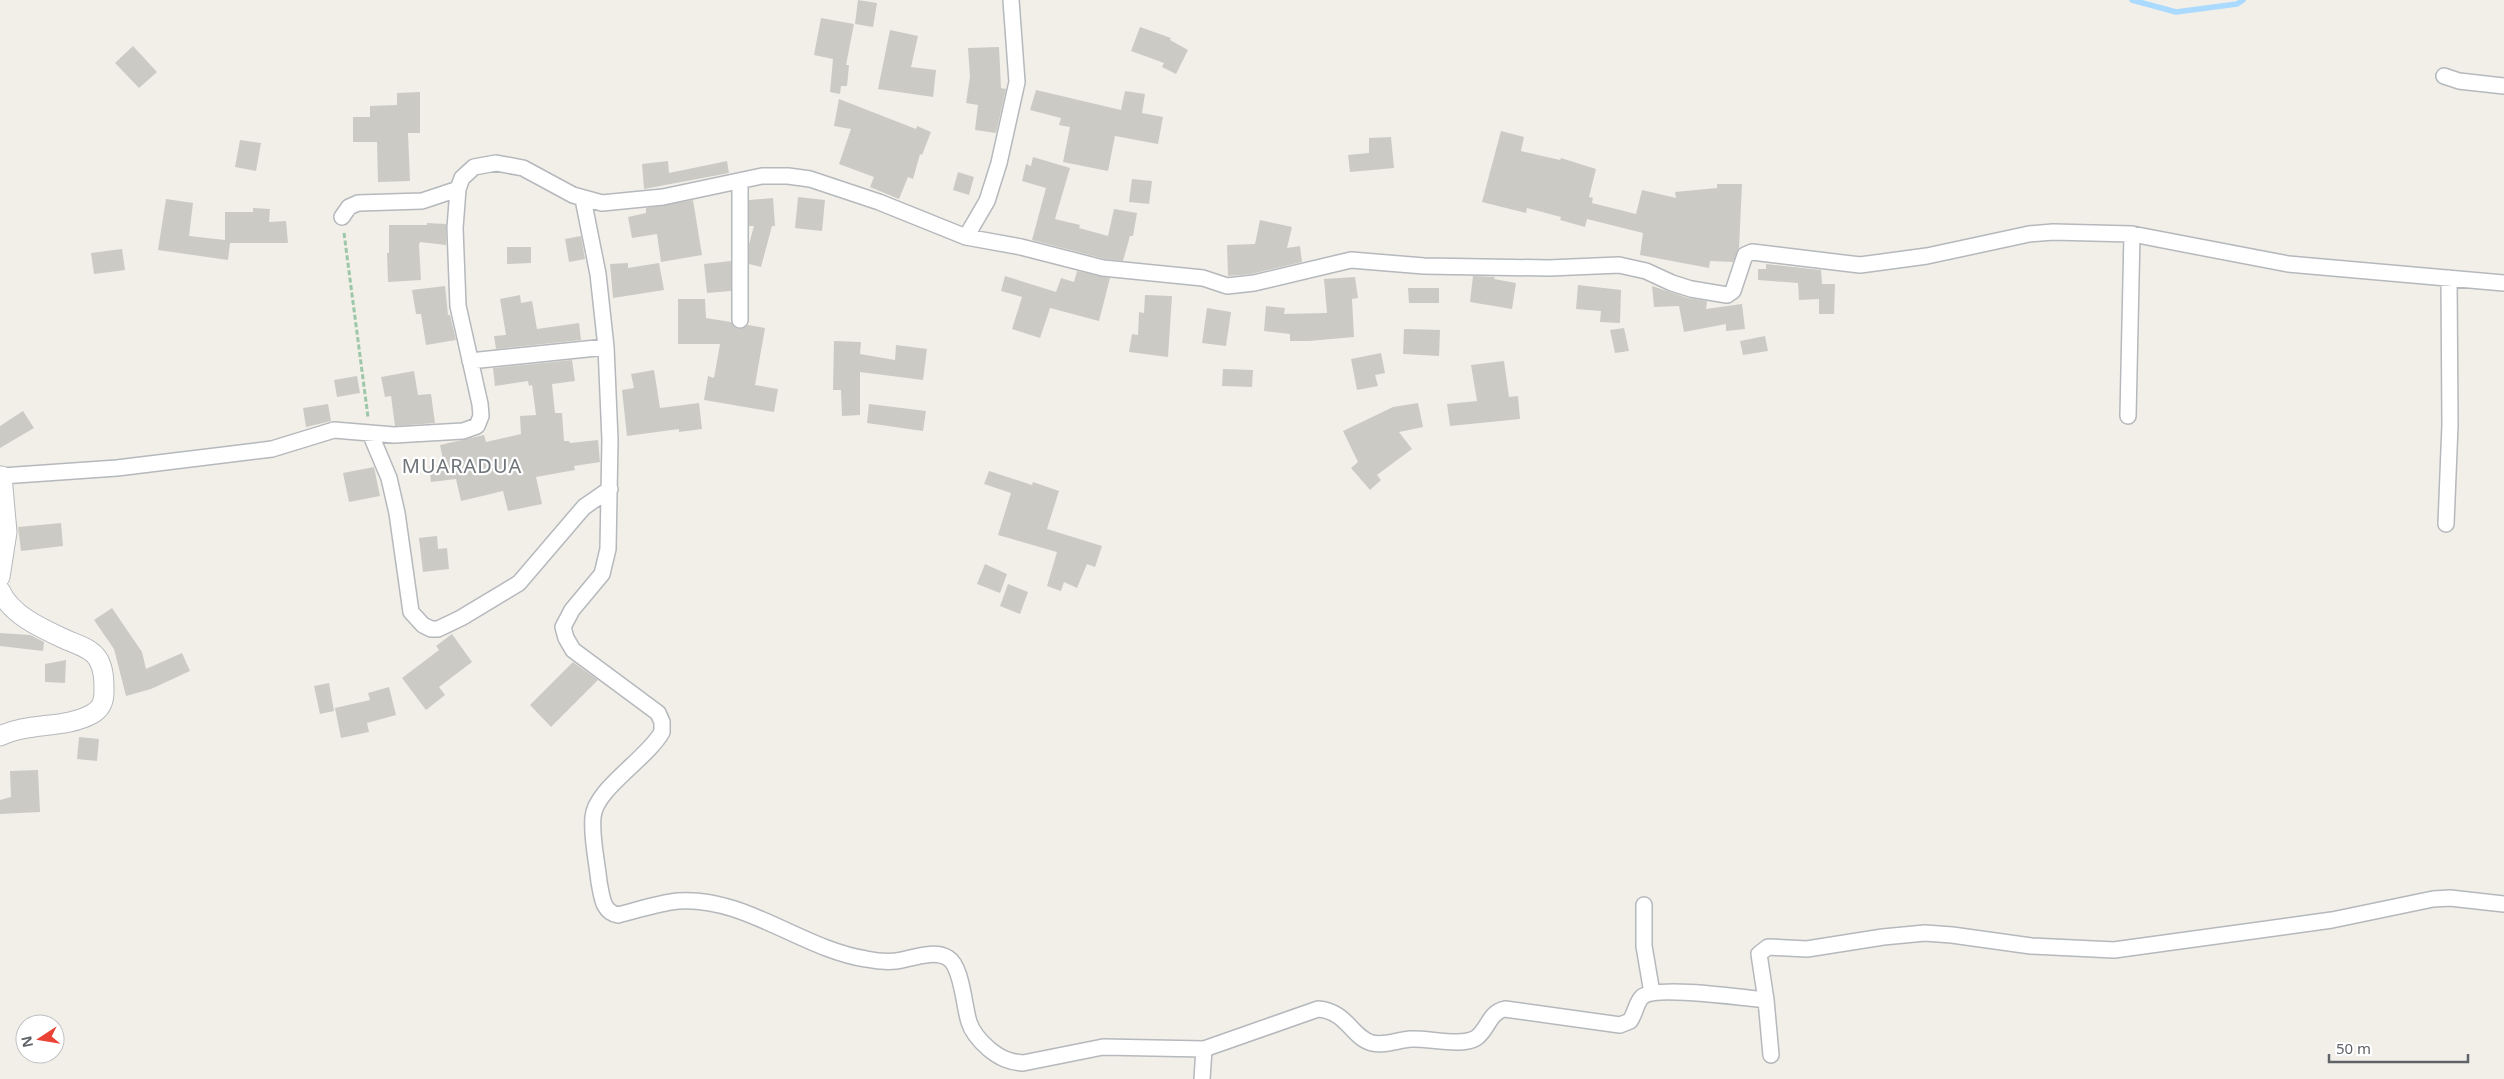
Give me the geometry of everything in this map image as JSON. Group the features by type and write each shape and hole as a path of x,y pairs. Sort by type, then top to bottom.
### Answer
{"street":[{"path":"966,237 987,201 999,163 1017,82 1011,0"},
{"path":"2444,76 2459,81 2504,86"},
{"path":"0,577 7,532 1,476 117,468 272,449 334,430 394,435 463,431 477,426 481,416 460,321 456,288 454,228 458,189 462,178 474,168 496,163 509,164 542,177 583,199 614,203 663,197 762,176 788,176 810,179 879,202 966,237 1021,247 1103,268 1203,278 1227,286 1254,283 1351,260 1424,266 1549,268 1619,265 1646,271 1682,286 1727,295 1733,291 1745,255 1752,252 1860,265 1926,256 2028,234 2053,232 2132,234 2288,264 2356,268 2504,283"},
{"path":"740,182 740,320"},
{"path":"342,217 349,206 358,203 422,201 458,189"},
{"path":"583,199 598,274 606,347 610,489 608,549 602,574 572,610 563,627 566,638 573,650 658,713 662,722 662,732 641,758 603,794 596,804 593,816 593,831 601,890 605,908 612,914 677,902 701,903 736,910 830,950 854,957 884,961 941,955 950,958 956,968 969,1024 977,1037 999,1057 1012,1062 1038,1061 1084,1049 1103,1047 1204,1049 1318,1009 1336,1014 1368,1042 1377,1044 1412,1039 1468,1041 1480,1035 1494,1014 1505,1009 1620,1025 1630,1021 1642,997 1652,993 1706,994 1766,1000"},
{"path":"2128,416 2132,234"},
{"path":"2446,524 2450,425 2449,278"},
{"path":"470,361 606,347"},
{"path":"370,433 389,478 393,495 411,612 416,620 431,629 438,629 461,618 520,583 584,507 610,489"},
{"path":"0,590 10,605 23,616 50,632 94,653 101,665 104,677 104,698 100,708 95,713 78,720 18,729 0,736"},
{"path":"1771,1055 1766,1000 1759,954 1768,947 1792,950 1824,948 1854,941 1925,933 2030,946 2092,951 2114,950 2332,920 2433,899 2450,898 2504,904"},
{"path":"1644,905 1644,946 1652,993"},
{"path":"1202,1079 1204,1049"}],"path":[{"path":"342,217 370,433"}],"building":[{"path":"858,0 877,3 873,27 855,24"},
{"path":"821,18 854,24 846,65 849,65 847,86 841,86 840,94 830,92 833,59 814,55"},
{"path":"1140,27 1171,38 1170,40 1188,50 1176,74 1162,67 1164,63 1131,51"},
{"path":"890,30 918,36 911,67 936,70 933,97 878,89"},
{"path":"133,46 157,72 139,88 115,63"},
{"path":"999,47 1001,88 1006,89 996,133 975,130 978,105 966,103 970,77 968,48"},
{"path":"1036,90 1121,110 1125,91 1145,94 1142,113 1163,117 1158,144 1115,136 1108,171 1063,162 1070,127 1059,125 1061,118 1030,110"},
{"path":"420,92 420,133 408,133 410,181 378,182 377,142 353,142 353,117 370,117 370,106 397,105 397,93"},
{"path":"839,99 916,129 917,126 931,132 922,155 920,154 913,179 908,177 899,199 870,187 874,177 839,164 851,129 834,126"},
{"path":"1501,131 1524,137 1521,151 1560,160 1561,158 1596,169 1589,197 1593,198 1592,203 1636,214 1642,190 1676,198 1675,192 1717,188 1717,184 1742,184 1739,248 1733,262 1710,261 1709,268 1640,255 1643,233 1587,219 1585,227 1560,220 1561,217 1527,208 1526,213 1482,202"},
{"path":"1391,137 1394,168 1350,172 1348,155 1369,153 1369,138"},
{"path":"240,140 261,143 256,171 235,167"},
{"path":"1033,157 1070,168 1055,219 1080,225 1079,228 1108,236 1114,209 1137,213 1133,236 1130,236 1123,261 1105,259 1032,240 1046,188 1022,181 1026,164 1031,166"},
{"path":"668,161 669,173 727,161 729,173 644,189 642,164"},
{"path":"958,172 974,177 969,195 953,190"},
{"path":"1132,179 1152,181 1149,204 1129,202"},
{"path":"798,197 825,200 822,231 795,228"},
{"path":"773,198 775,226 772,226 761,267 749,264 749,244 754,226 749,226 749,200"},
{"path":"166,199 193,203 189,236 225,240 225,212 253,212 253,208 270,209 269,222 286,221 288,243 230,243 228,260 158,250"},
{"path":"693,200 702,255 661,262 657,234 632,238 628,217 646,213 646,208"},
{"path":"1260,220 1292,227 1287,248 1300,246 1302,262 1251,274 1228,276 1227,245 1255,244"},
{"path":"427,223 446,224 446,245 420,242 421,280 388,282 387,253 389,253 389,225 427,225"},
{"path":"581,236 585,259 569,262 565,239"},
{"path":"507,247 531,247 531,263 507,264"},
{"path":"122,249 125,270 94,274 91,253"},
{"path":"731,261 731,291 707,293 704,264"},
{"path":"628,263 628,268 659,263 664,290 613,298 610,264"},
{"path":"1766,264 1821,270 1822,284 1835,284 1834,314 1819,314 1819,299 1799,300 1798,283 1758,280 1758,269 1766,269"},
{"path":"1077,271 1110,278 1099,321 1050,308 1040,338 1012,329 1022,297 1001,291 1005,276 1056,292 1061,278 1074,282"},
{"path":"1473,276 1495,277 1494,279 1516,283 1512,309 1470,302"},
{"path":"1355,277 1358,298 1352,299 1354,337 1290,341 1290,334 1264,331 1266,306 1285,308 1284,314 1327,313 1324,279"},
{"path":"1578,285 1621,290 1620,323 1600,322 1601,311 1576,309"},
{"path":"445,286 448,315 450,315 456,340 426,345 421,314 416,314 412,290"},
{"path":"1652,286 1688,298 1707,301 1706,309 1742,304 1745,329 1726,331 1726,324 1684,332 1679,306 1654,307"},
{"path":"1408,288 1439,288 1439,303 1409,303"},
{"path":"520,295 521,303 532,301 537,329 579,323 581,340 496,349 494,336 506,335 500,299"},
{"path":"1145,295 1172,296 1168,357 1129,352 1132,334 1138,335 1139,312 1144,313"},
{"path":"678,299 705,299 706,318 731,322 736,328 740,329 748,325 765,328 755,385 778,389 774,412 704,400 708,376 714,378 720,344 678,344"},
{"path":"1207,308 1231,312 1226,346 1202,343"},
{"path":"1624,328 1629,351 1615,353 1610,330"},
{"path":"1404,329 1440,330 1439,356 1403,354"},
{"path":"1765,336 1768,351 1743,355 1740,341"},
{"path":"834,341 861,342 860,354 895,360 896,345 927,349 923,380 860,372 860,415 842,416 841,390 833,390"},
{"path":"1381,353 1385,373 1375,375 1378,386 1357,390 1351,359"},
{"path":"572,360 575,381 552,384 555,413 562,413 564,441 569,441 570,443 598,440 600,462 574,466 575,470 536,477 542,504 508,511 503,491 461,501 456,479 431,482 429,466 444,464 440,445 484,435 486,442 521,434 520,416 536,415 532,385 529,386 528,381 495,386 493,368"},
{"path":"1504,361 1509,397 1518,396 1520,419 1450,426 1447,404 1477,401 1471,365"},
{"path":"1223,369 1253,370 1252,387 1222,386"},
{"path":"654,370 660,408 699,403 702,429 679,432 679,429 627,436 622,390 634,388 631,374"},
{"path":"414,371 418,395 431,394 435,423 395,426 391,396 385,397 381,377"},
{"path":"357,376 360,393 337,397 334,380"},
{"path":"1418,403 1423,427 1399,432 1412,449 1377,475 1381,480 1370,490 1351,468 1358,462 1343,431 1393,407"},
{"path":"328,404 331,421 306,427 303,408"},
{"path":"869,404 926,411 923,431 867,423"},
{"path":"23,411 34,428 0,448 0,426"},
{"path":"374,467 380,496 349,502 343,473"},
{"path":"989,471 1032,485 1033,482 1059,491 1047,529 1102,546 1095,567 1087,564 1077,588 1064,582 1061,591 1047,586 1057,552 998,535 1011,493 984,484"},
{"path":"61,523 63,546 21,551 18,527"},
{"path":"437,536 438,549 447,548 449,569 423,572 419,538"},
{"path":"985,564 1007,574 1000,593 977,584"},
{"path":"1008,584 1028,592 1020,614 1000,606"},
{"path":"112,608 142,652 146,669 182,653 190,671 151,689 126,696 114,649 94,620"},
{"path":"0,633 30,635 44,642 43,651 0,646"},
{"path":"452,634 472,662 439,687 445,695 426,710 402,678 439,650 436,646"},
{"path":"66,660 65,683 45,682 45,664"},
{"path":"573,662 598,680 551,727 530,705"},
{"path":"329,683 334,711 320,714 314,686"},
{"path":"389,687 396,715 367,723 369,732 341,738 335,708 370,700 368,693"},
{"path":"79,737 99,739 97,761 77,759"},
{"path":"38,770 40,812 0,814 0,800 11,797 10,771"}],"waterway":[{"path":"2132,0 2176,12 2237,4 2243,0"}],"district":[{"name":"MUARADUA","path":"462,465"}]}
